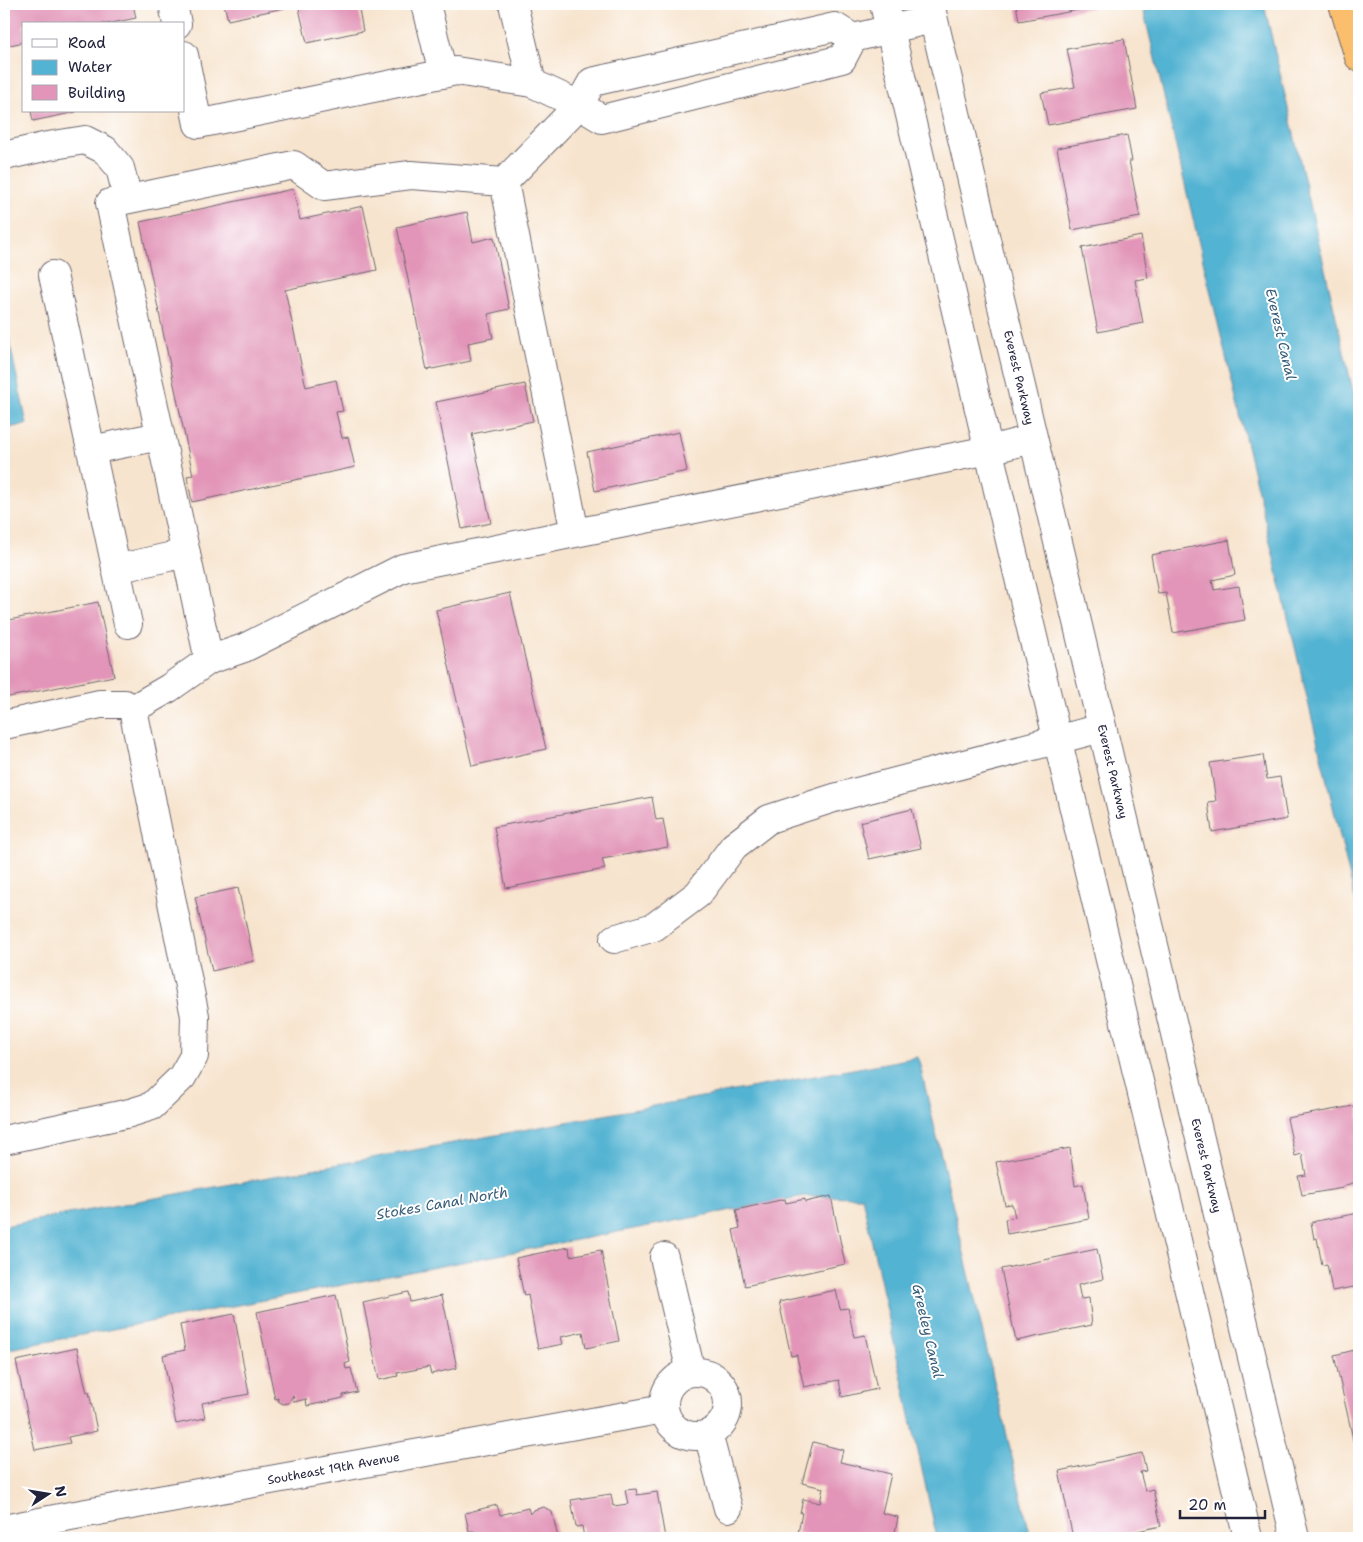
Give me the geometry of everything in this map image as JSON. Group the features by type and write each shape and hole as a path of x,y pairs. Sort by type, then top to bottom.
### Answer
{"highway":[{"path":"1343,4 1359,57"}],"street":[{"path":"173,4 177,22"},
{"path":"426,4 443,74"},
{"path":"513,4 532,83"},
{"path":"185,60 198,124 456,71 532,83 579,105 602,119 842,59 853,38 887,16 932,11"},
{"name":"Everest Parkway","path":"932,11 1032,440 1295,1538"},
{"path":"887,16 1248,1538"},
{"path":"504,182 579,105 592,82 835,27 853,38"},
{"path":"698,58 706,93"},
{"path":"4,156 85,140 104,150 120,168 128,199"},
{"path":"208,660 110,203 294,165 324,186 412,175 504,182"},
{"path":"504,182 575,533"},
{"path":"53,275 128,624"},
{"path":"91,450 160,436"},
{"path":"133,709 169,688 208,660 244,648 403,568 1032,440"},
{"path":"116,569 186,553"},
{"path":"4,725 100,704 125,704 133,709 196,1016 194,1056 182,1077 152,1106 130,1113 4,1140"},
{"path":"614,939 654,927 698,894 734,846 769,819 834,798 1102,728"},
{"path":"664,1257 692,1372"},
{"path":"692,1372 702,1372 719,1382 725,1391 727,1411 723,1420 716,1428 708,1434 698,1436 680,1432 667,1418 664,1409 664,1398 674,1380 692,1372"},
{"name":"Southeast 19th Avenue","path":"4,1529 664,1409"},
{"path":"708,1434 728,1508"}],"water":[{"name":"Everest Canal","path":"1142,4 1264,4 1359,417 1359,916"},
{"path":"4,317 27,424 4,429"},
{"path":"918,1057 1031,1538 937,1538 862,1197 805,1196 4,1350 4,1226"}],"building":[{"path":"4,4 133,4 136,18 117,22 22,22 22,42 5,46"},
{"path":"224,4 298,4 298,5 228,20"},
{"path":"298,4 358,4 363,31 307,43"},
{"path":"1016,4 1106,4 1106,5 1019,21"},
{"path":"1124,39 1137,109 1048,125 1041,93 1075,87 1067,49"},
{"path":"31,112 76,112 33,121"},
{"path":"1127,135 1132,161 1129,161 1140,217 1072,230 1057,148"},
{"path":"293,189 300,220 363,206 377,270 285,290 306,387 336,380 343,411 336,412 342,438 348,437 355,467 192,502 187,476 193,475 140,222"},
{"path":"467,212 473,242 494,237 509,309 488,314 493,338 468,343 471,361 427,370 397,227"},
{"path":"1141,236 1148,278 1135,280 1143,323 1098,332 1082,248"},
{"path":"525,384 533,421 472,434 491,523 462,529 436,402"},
{"path":"679,432 687,471 595,491 587,452"},
{"path":"1229,540 1235,575 1212,580 1214,590 1239,586 1245,620 1173,633 1166,593 1158,594 1151,555"},
{"path":"510,593 546,749 472,766 436,610"},
{"path":"98,602 114,676 4,698 4,621"},
{"path":"1263,755 1267,779 1280,777 1287,819 1212,832 1208,802 1216,801 1210,763"},
{"path":"652,797 656,820 663,819 668,847 602,859 605,869 506,888 494,827"},
{"path":"912,809 921,848 869,859 860,822"},
{"path":"238,888 254,961 212,971 195,897"},
{"path":"1359,1105 1359,1181 1343,1186 1343,1188 1302,1195 1298,1176 1306,1175 1302,1154 1295,1156 1287,1118"},
{"path":"1070,1148 1075,1186 1083,1184 1089,1219 1007,1234 1005,1219 1015,1217 1012,1204 1005,1205 996,1162"},
{"path":"831,1196 845,1264 745,1286 733,1230 740,1228 736,1210 785,1199 786,1203 805,1199 805,1202"},
{"path":"1359,1213 1359,1286 1332,1291 1327,1264 1322,1265 1317,1238 1314,1239 1311,1222"},
{"path":"569,1247 570,1256 601,1250 619,1341 586,1348 583,1332 561,1337 563,1344 538,1349 528,1295 524,1296 516,1258"},
{"path":"1097,1249 1103,1279 1078,1285 1081,1299 1089,1298 1092,1325 1016,1341 1001,1269"},
{"path":"836,1290 840,1309 848,1308 854,1337 865,1335 877,1389 842,1397 839,1380 804,1387 797,1355 791,1356 779,1302"},
{"path":"408,1292 410,1302 442,1295 457,1368 431,1374 429,1367 397,1373 398,1376 379,1380 363,1302"},
{"path":"336,1295 350,1362 345,1364 346,1369 351,1368 357,1392 343,1395 343,1398 307,1406 306,1399 294,1402 293,1395 289,1403 283,1404 278,1401 278,1398 275,1399 257,1312"},
{"path":"234,1314 249,1394 202,1403 205,1418 176,1424 163,1355 185,1350 180,1325"},
{"path":"77,1348 97,1431 68,1437 70,1443 35,1450 16,1361"},
{"path":"1359,1349 1359,1442 1354,1443 1334,1355"},
{"path":"813,1442 843,1450 840,1462 891,1474 882,1513 898,1517 894,1538 822,1538 798,1533 803,1499 820,1503 823,1488 802,1483"},
{"path":"1142,1453 1146,1471 1140,1472 1145,1491 1153,1489 1161,1526 1104,1538 1073,1538 1059,1471"},
{"path":"636,1489 637,1495 657,1492 665,1538 584,1538 582,1526 576,1527 571,1500 611,1494 613,1506 628,1504 625,1490"},
{"path":"497,1505 500,1515 528,1508 530,1514 533,1510 544,1507 552,1512 558,1538 476,1538 474,1531 469,1531 465,1513"}],"water label":[{"name":"Stokes Canal North","path":"442,1203"},
{"name":"Greeley Canal","path":"928,1331"}]}
